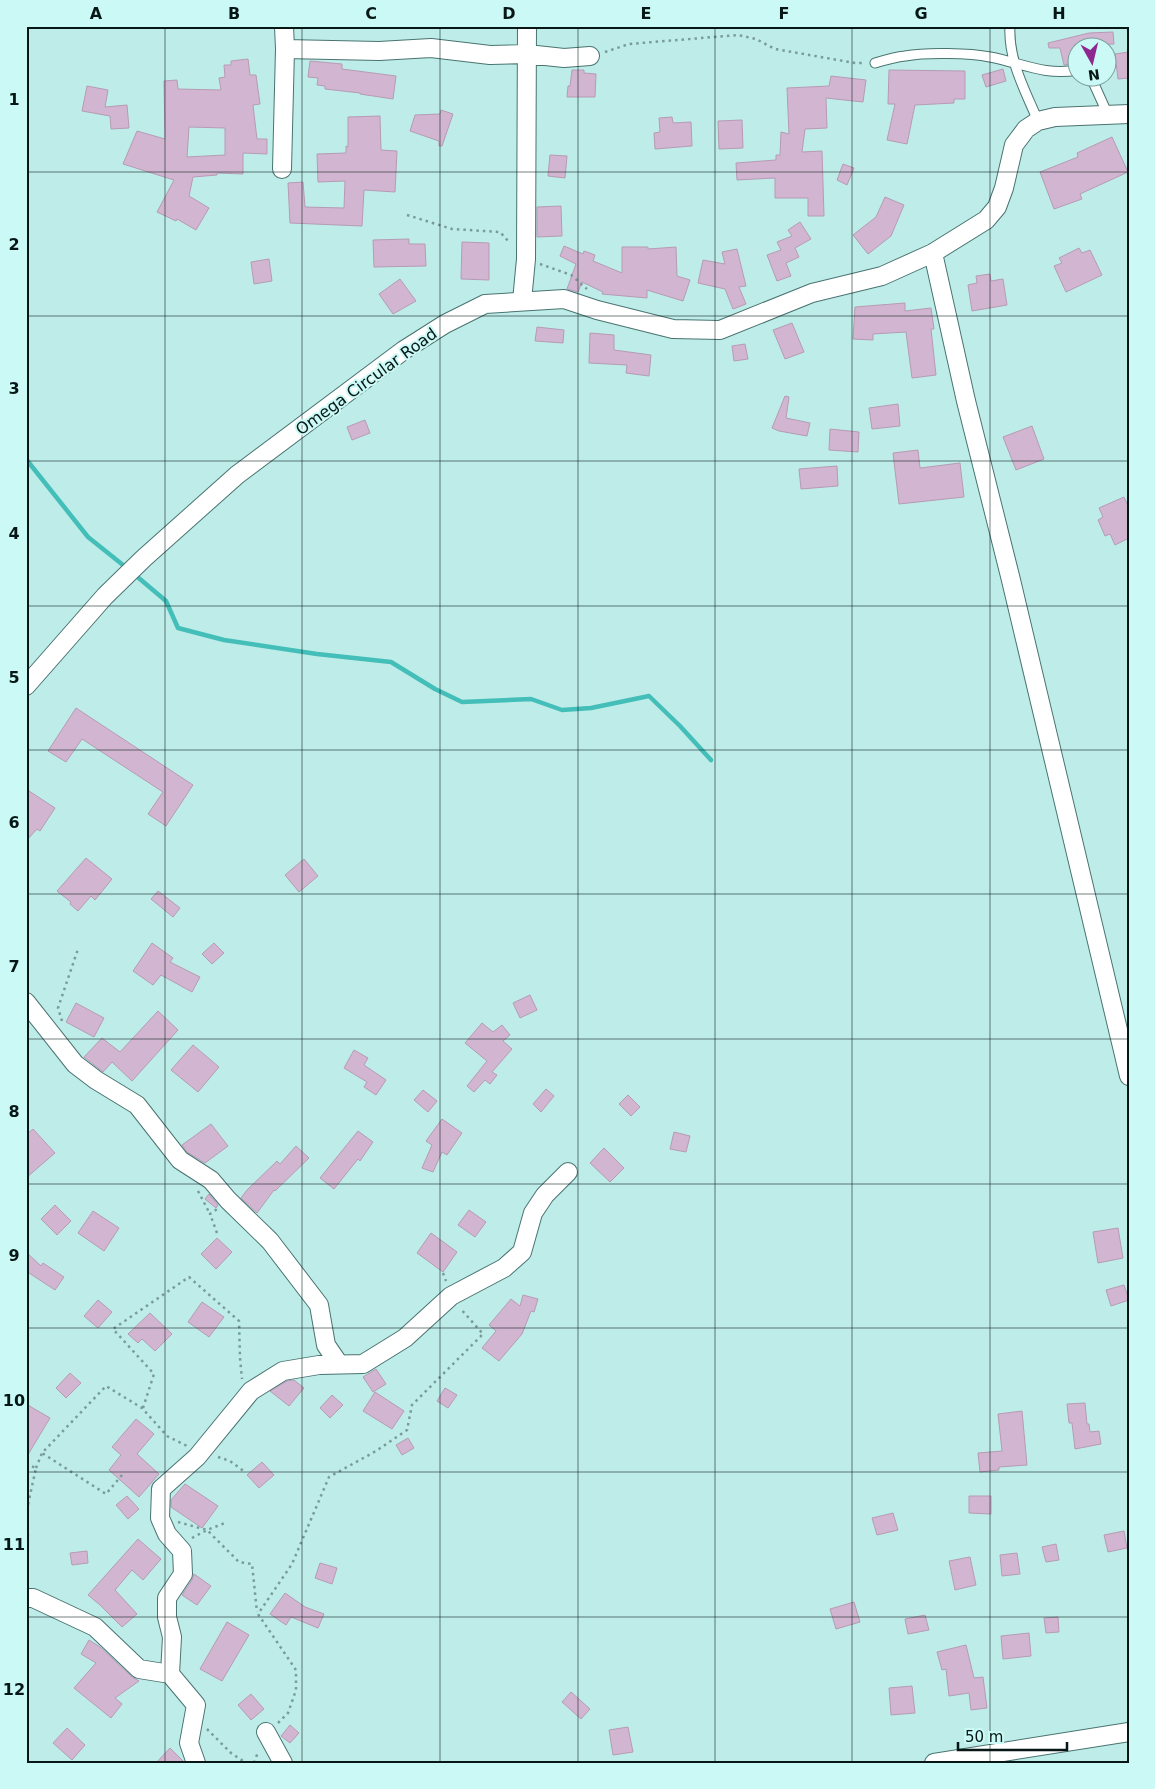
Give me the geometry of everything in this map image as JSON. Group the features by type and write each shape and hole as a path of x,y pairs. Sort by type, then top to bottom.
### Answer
{"street":[{"path":"282,169 284,26"},
{"path":"522,301 526,260 527,26"},
{"path":"285,49 379,51 431,48 490,55 527,54 564,58 590,56"},
{"path":"1038,121 1055,117 1129,114"},
{"name":"Omega Circular Road","path":"26,686 105,596 144,558 237,475 404,350 446,324 485,304 564,299 597,310 673,329 720,330 812,293 882,276 933,252 986,220 997,207 1004,188 1014,146 1026,129 1038,121"},
{"path":"933,252 966,402 1010,576 1129,1076"},
{"path":"26,1002 75,1064 96,1080 136,1104 180,1160 211,1180 228,1200 270,1241 319,1305 326,1345 339,1364"},
{"path":"170,1674 172,1636 167,1617 167,1598 183,1574 182,1551 167,1534 160,1518 161,1489 200,1453 251,1391 283,1371 319,1365 363,1364 405,1338 451,1296 504,1268 522,1252 534,1213 546,1195 568,1172"},
{"path":"26,1598 33,1598 95,1627 139,1669 170,1674 196,1706 189,1743 196,1763"},
{"path":"266,1732 283,1763"},
{"path":"934,1763 1129,1732"}],"lane":[{"path":"1010,26 1014,64 1038,121"},
{"path":"875,63 906,55 972,55 992,57 1041,71 1068,72"},
{"path":"1096,88 1108,115"}],"path":[{"path":"590,56 628,44 738,35 756,39 775,49 854,63 875,63"},
{"path":"64,1027 58,1008 78,948"},
{"path":"217,1233 210,1214 228,1200"},
{"path":"142,1408 154,1374 113,1329 189,1277 239,1321 240,1358 245,1398"},
{"path":"258,1614 292,1564 330,1477 376,1451 407,1430 412,1405 484,1334"},
{"path":"26,1543 28,1538 27,1509 36,1468 42,1453 106,1386 142,1408 167,1436 200,1453 230,1461 245,1472"},
{"path":"42,1453 106,1494 122,1475"},
{"path":"26,1464 36,1468"},
{"path":"160,1518 207,1530 240,1562 252,1564 258,1614 296,1670 296,1690 288,1713 265,1735 266,1732 254,1763"},
{"path":"182,1551 192,1538 225,1523"},
{"path":"189,1743 199,1732 206,1729 231,1753 246,1763"}],"building":[{"path":"1113,32 1114,38 1068,38 1089,33"},
{"path":"1068,38 1068,64 1064,65 1060,48 1049,48 1048,43"},
{"path":"1129,52 1129,78 1118,79 1118,54"},
{"path":"248,59 250,75 256,75 260,104 253,105 257,139 267,139 267,154 243,153 243,174 217,173 217,175 193,177 189,196 209,208 196,230 177,219 176,221 157,212 174,180 123,164 137,131 165,139 164,81 177,80 178,89 221,90 219,78 225,77 224,65 231,65 231,61","holes":["189,127 225,128 225,155 187,157"]},
{"path":"310,61 342,64 342,69 396,76 393,99 325,89 325,86 317,85 318,78 308,77"},
{"path":"1003,69 1006,81 986,87 982,75"},
{"path":"572,70 584,70 584,73 596,74 595,97 567,97"},
{"path":"889,70 965,71 965,99 954,99 954,103 915,105 907,144 887,140 895,104 888,104"},
{"path":"831,76 866,80 863,102 826,98 827,128 805,129 802,152 822,151 824,216 808,216 808,198 775,198 775,178 737,180 736,163 776,160 776,155 780,155 781,132 789,134 787,88 829,86"},
{"path":"87,86 108,90 105,107 127,105 129,128 111,129 110,116 82,111"},
{"path":"441,110 453,114 442,146 439,146 439,141 410,131 415,115 440,114"},
{"path":"380,116 381,150 397,151 395,192 364,190 362,226 290,223 288,183 303,182 305,207 344,208 345,181 318,182 317,154 346,153 346,146 348,147 348,117"},
{"path":"672,117 673,123 691,122 692,146 655,149 654,133 660,132 659,118"},
{"path":"742,120 743,148 719,149 718,121"},
{"path":"1112,137 1128,172 1080,194 1082,199 1054,209 1040,172 1078,157 1077,153"},
{"path":"550,155 567,156 565,178 548,176"},
{"path":"843,164 854,168 847,185 837,180"},
{"path":"885,197 904,205 891,236 868,254 853,235 876,217"},
{"path":"561,206 562,236 537,237 537,207"},
{"path":"800,222 811,239 795,248 799,257 786,263 791,276 777,281 767,255 781,250 777,242 792,236 788,230"},
{"path":"409,239 409,244 425,244 426,266 374,267 373,240"},
{"path":"462,242 489,243 489,280 461,279"},
{"path":"564,246 583,254 584,251 595,255 593,261 622,273 622,247 648,247 648,249 676,247 677,276 690,280 683,301 647,290 647,298 602,294 603,292 582,282 578,292 567,289 576,264 560,256"},
{"path":"1079,248 1082,253 1090,250 1102,275 1066,292 1054,266 1062,263 1059,258"},
{"path":"737,249 746,286 739,287 746,304 733,309 725,289 698,283 703,260 725,264 722,252"},
{"path":"269,259 272,281 254,284 251,262"},
{"path":"990,274 991,281 1003,279 1007,305 972,311 968,285 977,283 976,276"},
{"path":"400,279 416,301 393,314 379,294"},
{"path":"905,303 905,311 931,308 934,329 931,329 936,375 912,378 906,332 873,334 873,340 853,339 855,307"},
{"path":"792,323 804,352 785,359 773,330"},
{"path":"537,327 564,330 563,343 535,341"},
{"path":"590,333 614,335 614,350 651,355 649,376 626,373 627,365 589,363"},
{"path":"745,344 748,359 734,361 732,346"},
{"path":"785,396 789,397 786,418 810,423 807,436 772,428"},
{"path":"898,404 900,426 872,429 869,408"},
{"path":"365,420 370,433 352,440 347,427"},
{"path":"1032,426 1044,459 1016,470 1003,437"},
{"path":"830,429 859,432 858,452 829,450"},
{"path":"918,450 920,468 960,463 964,497 899,504 893,453"},
{"path":"837,466 838,486 801,489 799,469"},
{"path":"1124,497 1129,508 1129,538 1115,545 1110,534 1105,536 1098,520 1103,517 1099,508"},
{"path":"76,708 193,785 166,826 148,814 163,792 82,739 66,762 48,751"},
{"path":"26,789 55,808 40,831 37,829 26,841"},
{"path":"86,858 112,879 95,900 91,896 78,911 70,904 71,902 57,891"},
{"path":"304,859 318,876 299,892 285,875"},
{"path":"158,891 180,908 173,917 151,899"},
{"path":"152,943 173,958 170,962 200,977 192,992 161,975 153,985 133,971"},
{"path":"214,943 224,953 212,964 202,954"},
{"path":"530,995 537,1010 520,1018 513,1003"},
{"path":"76,1003 104,1018 94,1037 66,1022"},
{"path":"158,1011 178,1030 132,1081 112,1062 103,1072 84,1057 102,1038 120,1052"},
{"path":"482,1023 493,1032 502,1025 510,1035 503,1041 512,1049 492,1072 497,1075 490,1084 485,1080 474,1092 467,1086 487,1061 465,1043"},
{"path":"193,1045 219,1067 198,1092 171,1070"},
{"path":"354,1050 368,1058 364,1065 386,1080 376,1095 364,1087 367,1082 344,1068"},
{"path":"546,1089 554,1096 541,1112 533,1104"},
{"path":"423,1090 437,1101 428,1112 414,1100"},
{"path":"628,1095 640,1107 631,1116 619,1104"},
{"path":"442,1119 462,1133 447,1155 442,1152 433,1172 422,1168 432,1145 426,1141"},
{"path":"211,1124 228,1146 205,1163 187,1152 182,1145"},
{"path":"33,1129 55,1153 26,1178 26,1135"},
{"path":"358,1131 373,1142 360,1161 358,1159 334,1189 320,1178"},
{"path":"674,1132 690,1136 686,1152 670,1149"},
{"path":"296,1146 309,1158 274,1190 257,1213 241,1198 277,1161 280,1164"},
{"path":"604,1148 624,1168 610,1182 590,1163"},
{"path":"209,1194 218,1205 216,1208 205,1199"},
{"path":"55,1205 71,1221 57,1235 41,1219"},
{"path":"469,1210 486,1222 475,1237 458,1225"},
{"path":"93,1211 119,1228 104,1251 78,1233"},
{"path":"1118,1228 1123,1258 1098,1263 1093,1232"},
{"path":"431,1233 457,1252 443,1272 417,1253"},
{"path":"217,1238 232,1252 216,1269 201,1254"},
{"path":"26,1252 41,1266 43,1263 64,1277 55,1290 26,1271"},
{"path":"1124,1285 1129,1300 1111,1306 1106,1290"},
{"path":"523,1295 538,1299 534,1312 531,1311 522,1334 499,1361 482,1348 496,1331 489,1325 511,1299 520,1306"},
{"path":"98,1300 112,1312 98,1328 84,1316"},
{"path":"202,1302 224,1317 209,1337 188,1322"},
{"path":"150,1313 172,1334 155,1351 142,1339 138,1343 128,1334"},
{"path":"376,1369 386,1384 373,1392 363,1377"},
{"path":"70,1373 81,1383 66,1398 56,1388"},
{"path":"294,1380 304,1388 289,1406 270,1391 287,1381"},
{"path":"445,1388 457,1395 448,1408 437,1401"},
{"path":"375,1392 404,1411 392,1429 363,1411"},
{"path":"332,1395 343,1405 330,1418 320,1408"},
{"path":"1085,1403 1087,1424 1089,1424 1090,1432 1099,1431 1101,1444 1075,1449 1072,1423 1069,1423 1067,1404"},
{"path":"26,1404 50,1418 26,1458"},
{"path":"1022,1411 1027,1465 999,1467 999,1470 980,1472 978,1453 1002,1451 998,1414"},
{"path":"136,1419 154,1434 137,1454 159,1474 139,1497 109,1470 121,1455 112,1447"},
{"path":"408,1438 414,1448 402,1455 396,1445"},
{"path":"262,1462 274,1475 259,1488 247,1475"},
{"path":"185,1484 218,1506 202,1528 171,1507 171,1500"},
{"path":"127,1496 139,1509 128,1519 116,1505"},
{"path":"969,1496 991,1496 991,1514 969,1513"},
{"path":"893,1513 898,1530 877,1535 872,1518"},
{"path":"1124,1531 1127,1548 1108,1552 1104,1535"},
{"path":"138,1539 161,1559 143,1580 132,1570 115,1590 137,1614 122,1627 88,1595"},
{"path":"1056,1544 1059,1560 1046,1562 1042,1547"},
{"path":"87,1551 88,1563 72,1565 70,1553"},
{"path":"1017,1553 1020,1574 1002,1576 1000,1555"},
{"path":"970,1557 976,1585 955,1590 949,1561"},
{"path":"320,1563 337,1568 332,1584 315,1578"},
{"path":"194,1574 211,1586 197,1605 182,1595"},
{"path":"285,1593 305,1607 324,1614 318,1628 291,1617 286,1625 270,1614"},
{"path":"854,1602 860,1622 836,1629 830,1609"},
{"path":"925,1615 929,1630 908,1634 905,1619"},
{"path":"1058,1617 1059,1632 1046,1633 1044,1618"},
{"path":"227,1622 249,1635 222,1681 200,1669"},
{"path":"1029,1633 1031,1656 1003,1659 1001,1636"},
{"path":"89,1640 100,1647 132,1677 139,1681 115,1698 122,1704 111,1718 74,1688 96,1663 81,1654"},
{"path":"966,1645 974,1678 983,1677 987,1708 971,1710 969,1693 949,1696 946,1669 942,1670 937,1652"},
{"path":"912,1686 915,1713 891,1715 889,1688"},
{"path":"571,1692 590,1709 581,1719 562,1702"},
{"path":"251,1694 264,1709 251,1720 238,1705"},
{"path":"290,1725 299,1733 290,1743 281,1736"},
{"path":"628,1727 633,1752 613,1755 609,1730"},
{"path":"67,1728 85,1745 72,1760 53,1743"},
{"path":"170,1748 185,1763 156,1763"}],"waterway":[{"path":"26,459 88,537 128,569"},
{"path":"134,574 166,601 178,628 224,640 317,654 391,662 435,689 462,702 531,699 562,710 591,708 649,696 711,760"}]}
